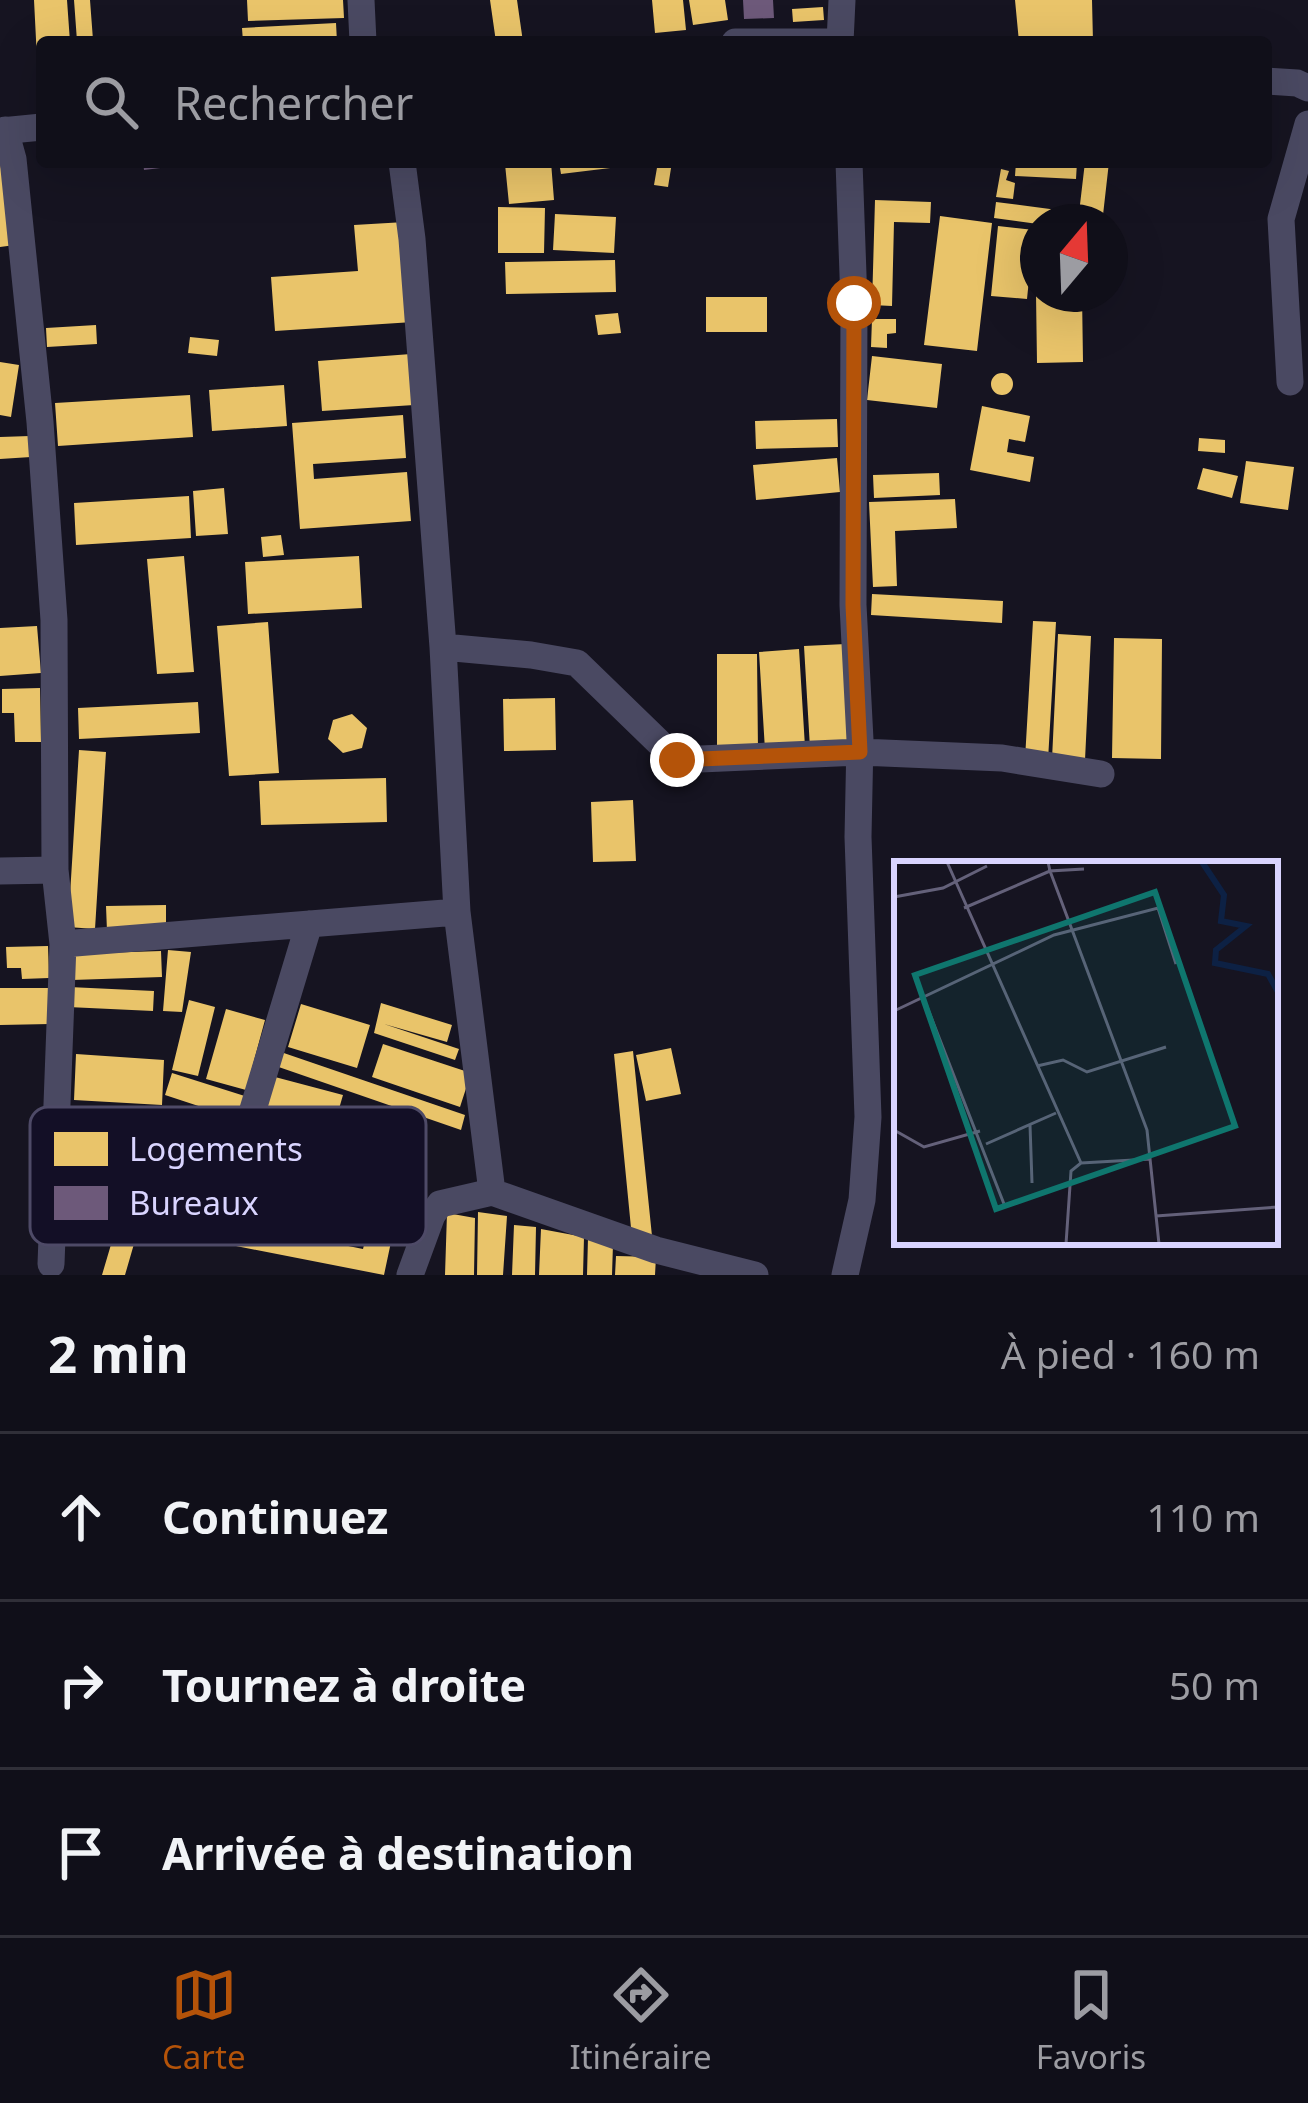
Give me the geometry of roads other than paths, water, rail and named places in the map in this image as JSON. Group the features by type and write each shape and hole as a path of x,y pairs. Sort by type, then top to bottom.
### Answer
{"street":[{"path":"362,0 363,36"},
{"path":"837,36 842,0"},
{"path":"1272,81 1308,88"},
{"path":"1290,382 1281,219 1308,124"},
{"path":"36,127 3,130 13,159 54,620 55,870 62,944 56,1107"},
{"path":"403,168 443,647 457,912 492,1192"},
{"path":"845,1275 856,1235 868,1147 853,605 854,303 849,168"},
{"path":"443,647 577,663 677,760 860,752 1002,758 1101,774"},
{"path":"0,871 55,870"},
{"path":"62,944 457,912"},
{"path":"254,1107 309,924"},
{"path":"426,1229 440,1204 492,1192 656,1250 755,1275"},
{"path":"51,1264 52,1245"},
{"path":"410,1275 420,1245"}]}
